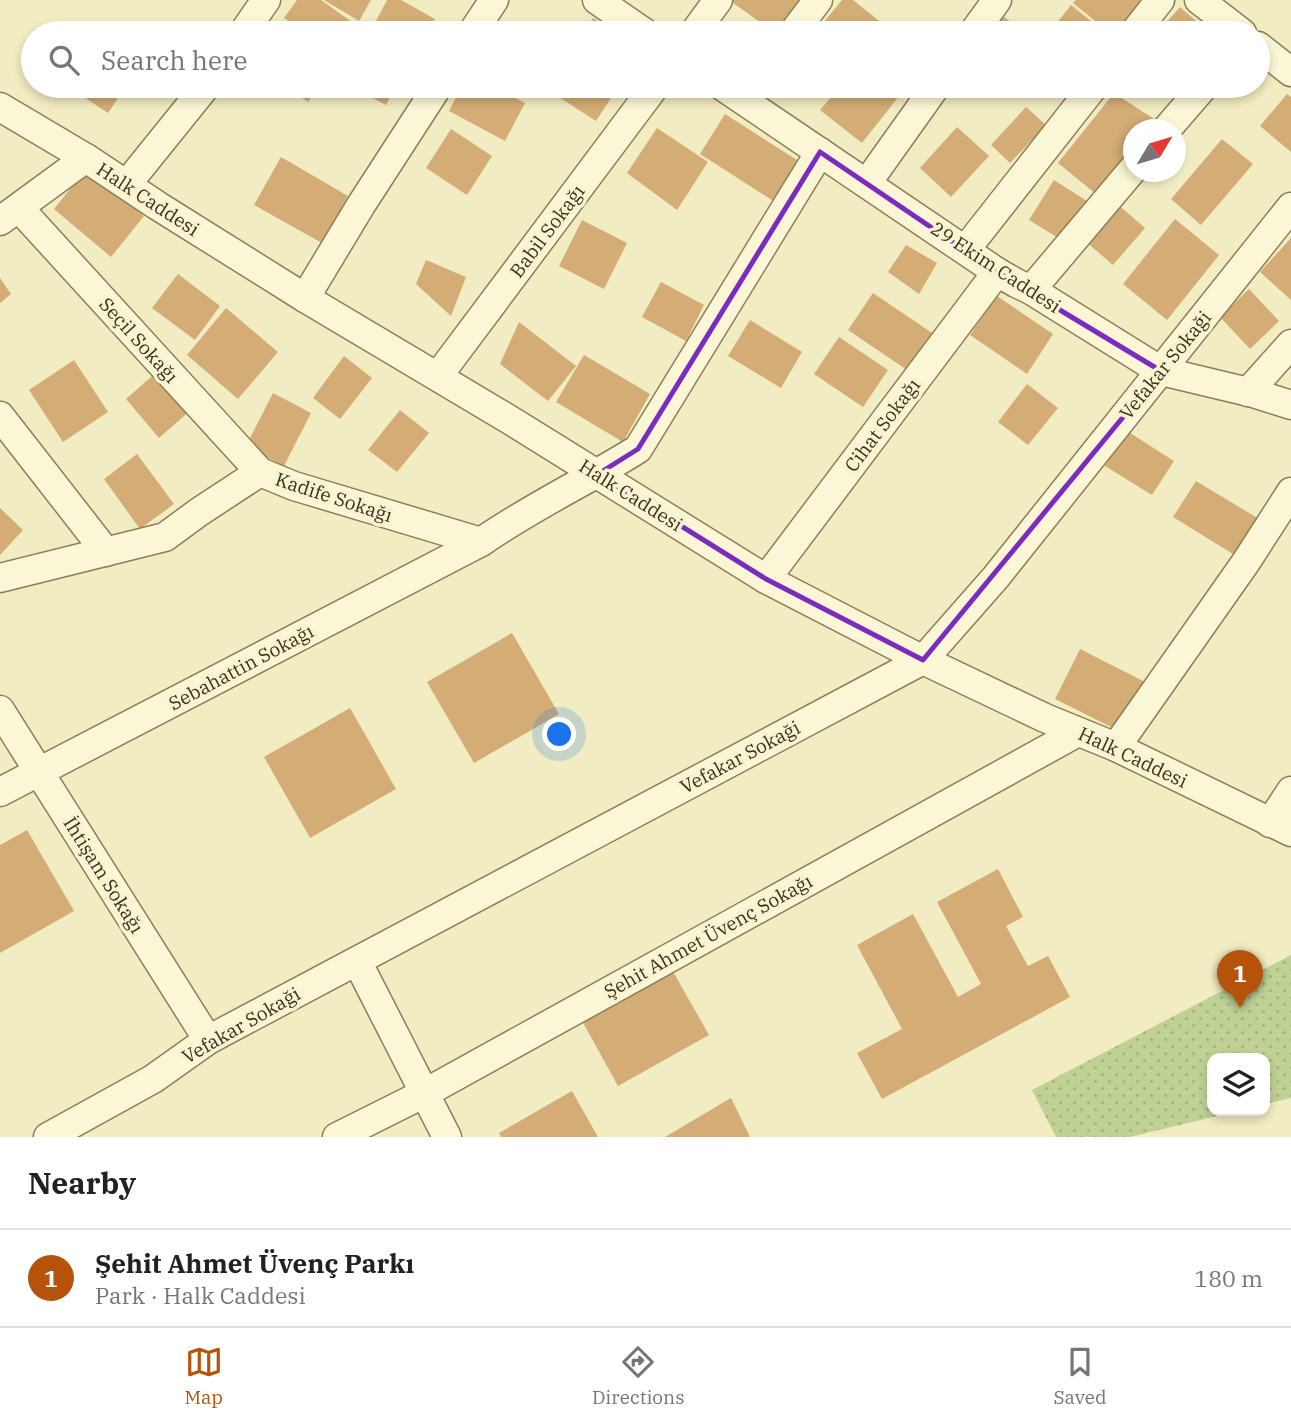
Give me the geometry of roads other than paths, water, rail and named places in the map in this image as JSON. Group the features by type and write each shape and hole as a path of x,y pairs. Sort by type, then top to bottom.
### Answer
{"street":[{"path":"251,21 266,0"},
{"path":"480,21 494,0"},
{"path":"597,0 628,21"},
{"path":"703,21 718,0"},
{"path":"802,21 818,0"},
{"path":"982,21 997,0"},
{"path":"1143,21 1160,0"},
{"path":"1199,0 1226,21"},
{"path":"1270,55 1291,72"},
{"path":"127,184 196,98"},
{"path":"305,298 430,98"},
{"name":"Babil Sokağı","path":"438,376 646,98"},
{"name":"29 Ekim Caddesi","path":"749,98 820,152 997,272 1031,290 1161,371 1291,405"},
{"path":"867,183 927,98"},
{"path":"966,249 1085,98"},
{"path":"1176,119 1194,98"},
{"name":"Halk Caddesi","path":"0,107 86,158 305,298 438,376 766,579 923,660 1045,718 1116,747 1281,827"},
{"name":"Sebahattin Sokağı","path":"0,792 481,542 511,521 638,449 820,152"},
{"path":"9,214 86,158"},
{"path":"1031,290 1123,180"},
{"name":"Vefakar Sokaği","path":"48,1137 153,1079 208,1040 923,660 996,577 1291,207"},
{"name":"Seçil Sokağı","path":"9,214 260,472"},
{"name":"Cihat Sokağı","path":"766,579 997,272"},
{"path":"1248,392 1291,344"},
{"path":"0,416 106,552"},
{"name":"Kadife Sokağı","path":"0,578 165,537 260,472 294,486 481,542"},
{"path":"1116,747 1246,562 1291,492"},
{"name":"İhtişam Sokağı","path":"0,710 208,1040"},
{"name":"Şehit Ahmet Üvenç Sokağı","path":"337,1137 425,1093 1078,732"},
{"path":"1281,827 1291,791"},
{"path":"357,961 447,1137"}],"place":[{"name":"Şehit Ahmet Üvenç Parkı","path":"1240,1008"}]}
